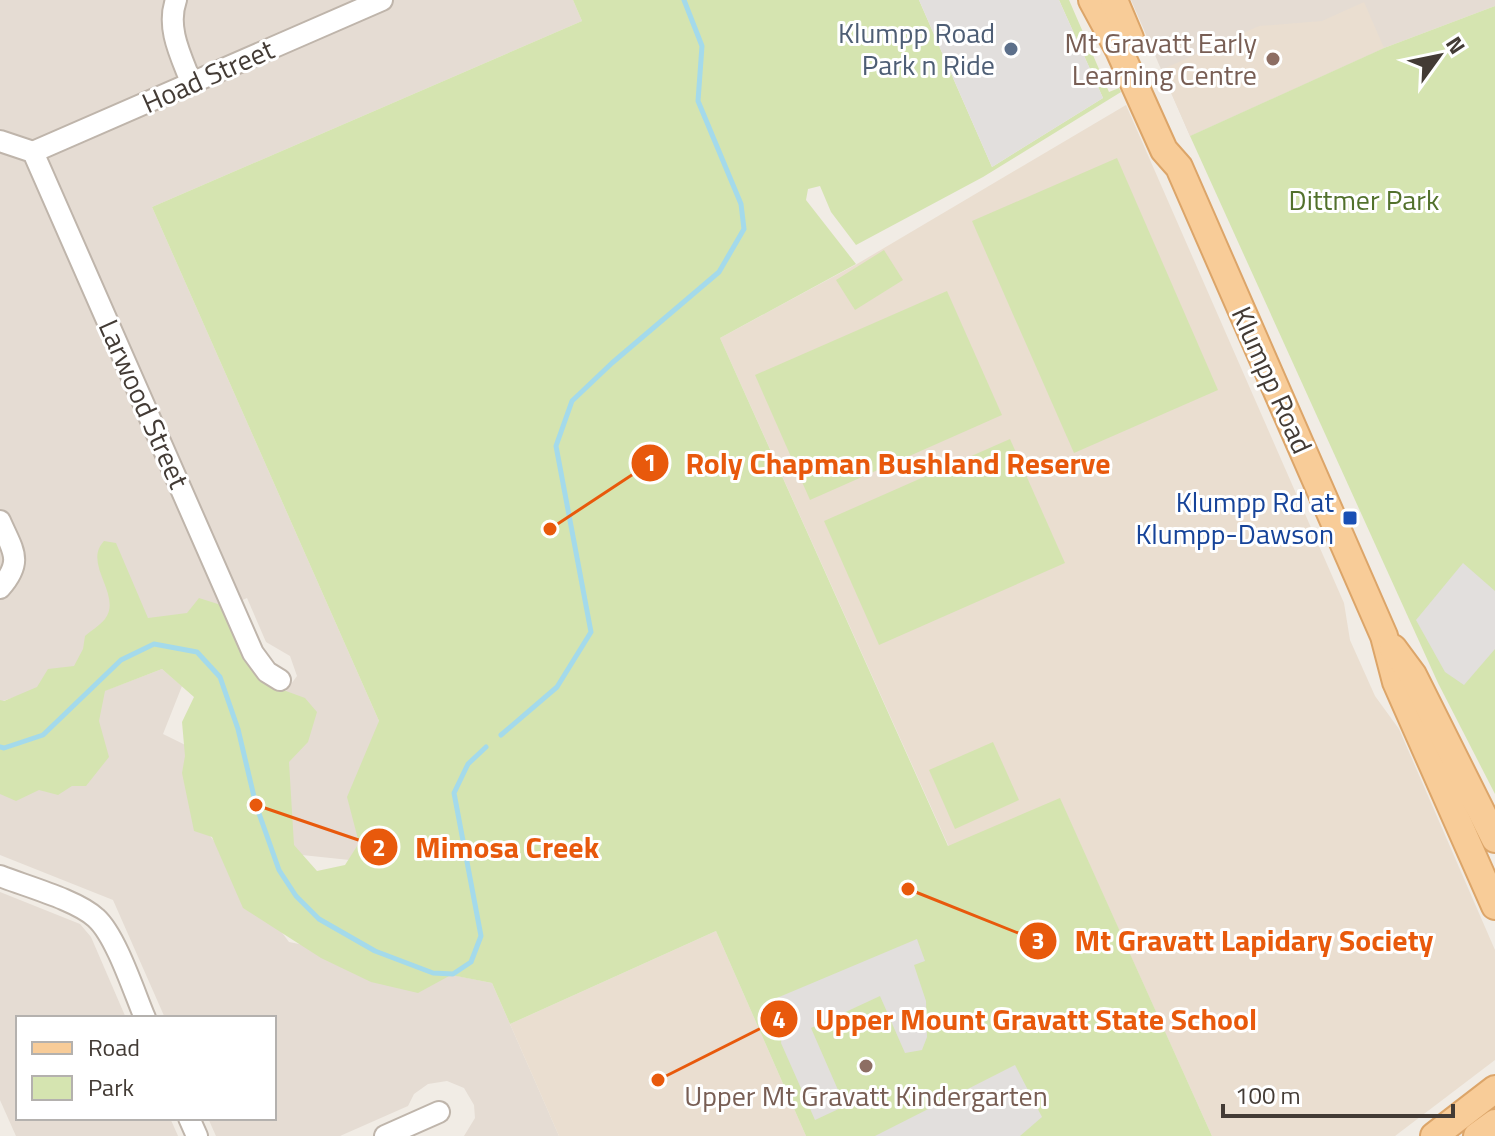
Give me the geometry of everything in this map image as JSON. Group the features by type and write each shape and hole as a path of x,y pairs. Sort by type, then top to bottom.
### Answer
{"main road":[{"name":"Klumpp Road","path":"1092,0 1119,50 1164,150 1179,167 1384,636 1396,682 1495,906"},
{"name":"Klumpp Road","path":"1114,0 1177,144 1179,167"},
{"name":"Klumpp Road","path":"1384,636 1413,675 1495,839"},
{"path":"1434,1136 1495,1089"},
{"path":"1477,1136 1495,1123"}],"street":[{"path":"176,0 173,28 191,82"},
{"name":"Hoad Street","path":"33,152 382,0"},
{"path":"0,141 33,152"},
{"name":"Larwood Street","path":"33,152 253,653 267,672 280,680"},
{"path":"0,521 14,553 13,573 0,588"},
{"path":"0,876 77,906 96,918 110,939 144,1016"},
{"path":"385,1136 439,1112"}],"shaded area":[{"path":"0,0 573,0 582,21 152,207 379,721 359,861 283,853 280,699 297,676 290,656 266,642 247,598 58,682 0,702"},
{"name":"Klumpp Road Park n Ride","path":"919,0 1059,0 1103,98 992,167"},
{"path":"1131,0 1495,0 1495,6 1384,48 1190,136"},
{"name":"Mt Gravatt Early Learning Centre","path":"1364,2 1384,48 1190,136 1161,70 1259,26 1322,21"},
{"path":"1126,105 1344,603 1350,640 1375,696 1399,729 1495,950 1495,1060 1395,1136 1212,1136 1060,799 949,847 720,338 857,264"},
{"path":"1463,563 1495,591 1495,649 1464,685 1445,672 1416,620"},
{"path":"162,669 182,686 163,734 226,765 202,825 289,942 492,983 559,1136 464,1136 475,1118 474,1105 464,1088 447,1081 428,1084 414,1094 408,1106 340,1136 216,1136 209,1120 276,1120 276,1016 164,1016 113,900 0,855 0,759 104,691"},
{"path":"0,892 80,924 91,937 125,1016 16,1016 16,1120 171,1120 178,1136 16,1136 0,1100"},
{"path":"716,931 806,1136 559,1136 510,1024"},
{"path":"917,939 925,961 914,965 926,1001 927,1037 922,1050 905,1053 880,996 811,1028 845,1106 815,1120 781,1043 783,1023 772,1000"},
{"path":"1015,1065 1042,1117 1020,1136 875,1136"}],"green space":[{"path":"573,0 919,0 992,167 1103,98 1059,0 1069,0 1109,92 1119,88 1121,92 983,177 856,245 831,212 820,186 808,189 806,200 856,264 720,338 948,846 1060,798 1212,1136 806,1136 716,931 510,1024 492,983 451,975 418,993 371,982 321,958 243,908 212,837 194,831 182,773 185,756 182,722 194,697 162,669 105,691 99,721 109,757 86,786 72,786 58,795 39,790 16,801 0,794 0,700 37,687 48,669 74,666 83,649 85,636 105,619 109,610 107,590 97,560 98,550 104,541 116,543 148,618 187,613 199,598 221,605 226,620 236,629 239,650 267,684 305,698 317,712 308,742 289,762 294,845 317,871 345,865 359,843 347,797 379,721 152,207 582,21"},
{"name":"Dittmer Park","path":"1495,6 1495,794 1438,683 1190,136 1384,48"},
{"path":"1117,158 1218,390 1074,453 972,221"},
{"path":"884,250 903,280 855,310 836,280"},
{"path":"947,291 1002,415 810,500 755,375"},
{"path":"1010,439 1065,563 879,645 824,521"},
{"path":"993,742 1019,800 955,829 929,770"}],"waterway":[{"path":"501,735 557,687 591,632 556,446 572,401 719,272 744,229 741,204 698,101 702,46 684,0"},
{"path":"0,747 43,735 121,660 154,644 197,652 220,677 238,729 256,805 279,870 296,896 319,919 375,951 433,973 453,974 471,962 481,936 454,793 468,764 486,747"}],"place":[{"name":"Klumpp Road Park n Ride","path":"1011,49"},
{"name":"Mt Gravatt Early Learning Centre","path":"1273,59"},
{"name":"Klumpp Rd at Klumpp-Dawson","path":"1350,518"},
{"name":"Roly Chapman Bushland Reserve","path":"550,529"},
{"name":"Mimosa Creek","path":"256,805"},
{"name":"Mt Gravatt Lapidary Society","path":"908,889"},
{"name":"Upper Mt Gravatt Kindergarten","path":"866,1066"},
{"name":"Upper Mount Gravatt State School","path":"658,1080"}]}
